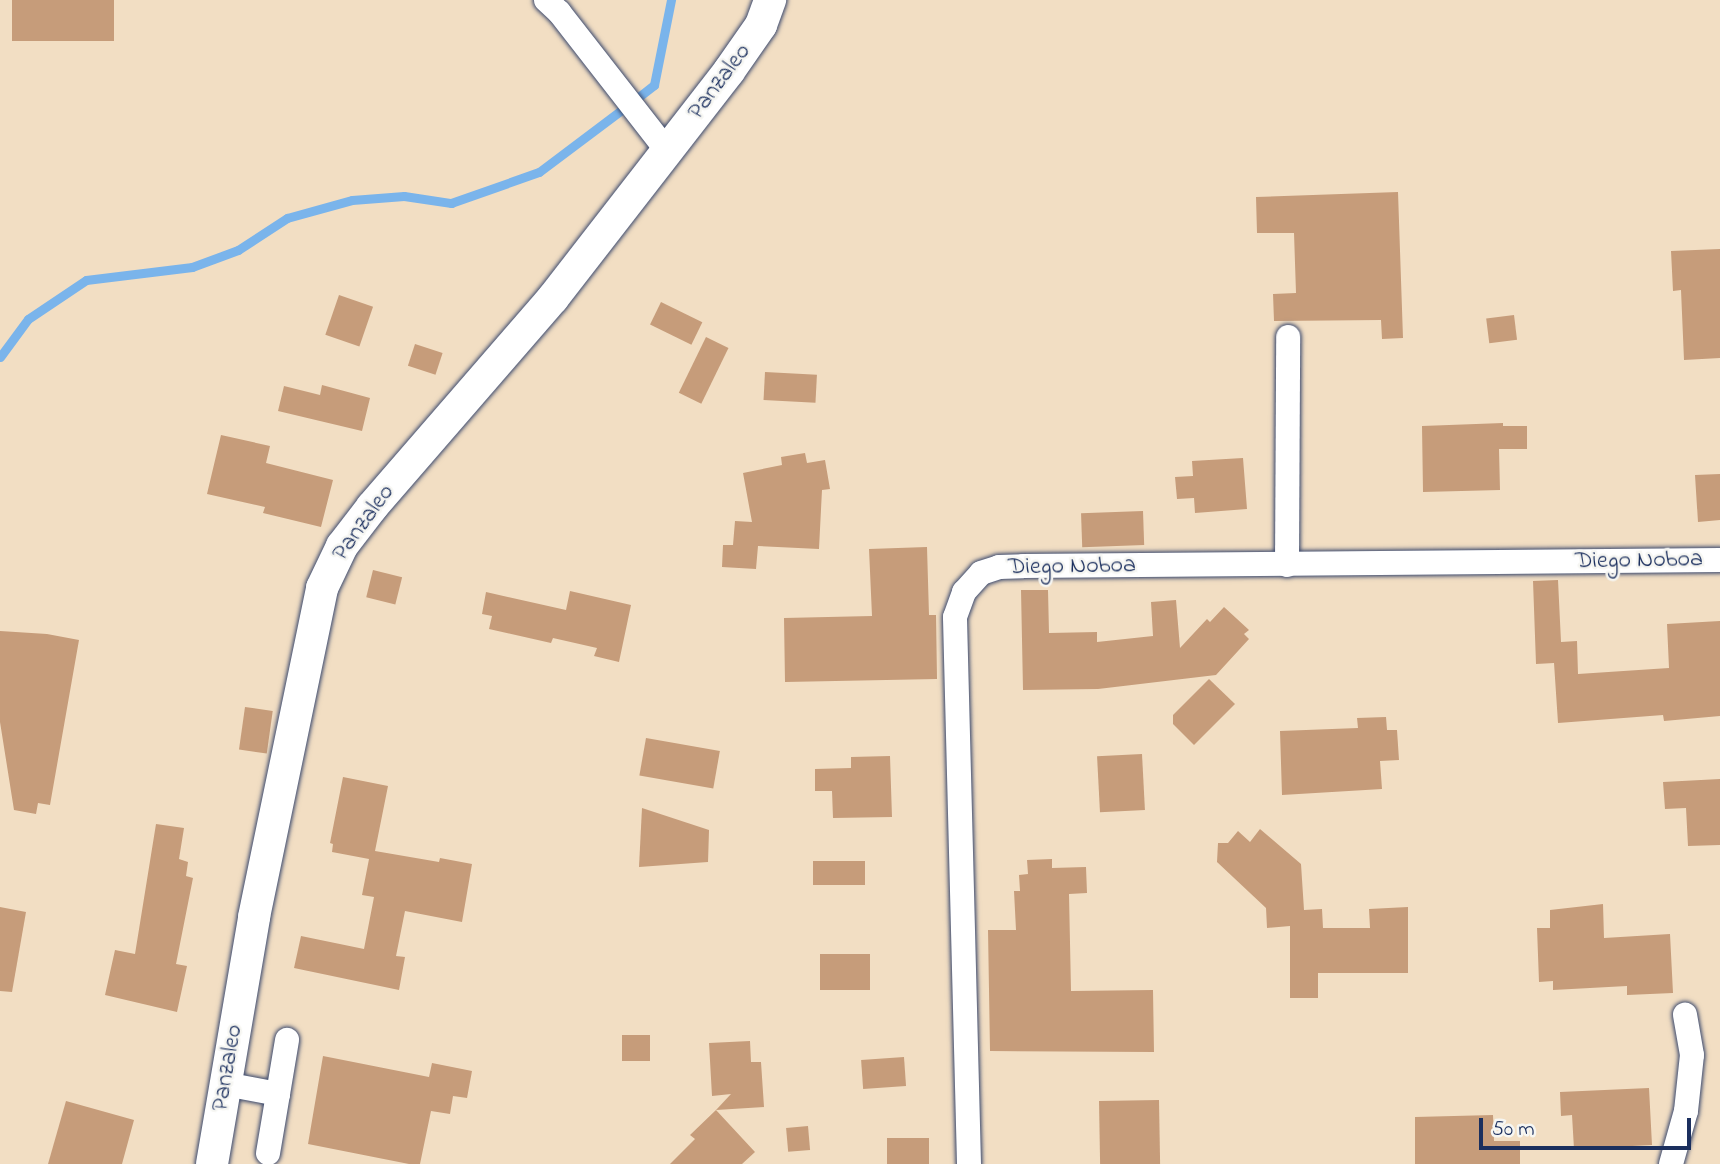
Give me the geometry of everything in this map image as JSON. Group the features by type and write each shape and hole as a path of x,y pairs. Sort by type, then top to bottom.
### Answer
{"street":[{"name":"Panzaleo","path":"212,1164 254,917 322,588 342,546 372,507 552,298 667,152 747,46 761,25 770,0"},
{"path":"555,4 667,152"},
{"path":"1287,565 1288,337"},
{"name":"Diego Noboa","path":"969,1164 956,617 964,592 981,573 999,568 1720,560"},
{"path":"1671,1164 1686,1111 1692,1055 1685,1015"},
{"path":"268,1153 287,1040"},
{"path":"225,1084 278,1094"}],"building":[{"path":"12,0 114,0 114,41 12,41"},
{"path":"1398,192 1403,338 1382,339 1381,320 1274,321 1273,294 1296,293 1294,233 1257,233 1256,197"},
{"path":"1720,249 1720,358 1684,360 1681,290 1673,291 1671,251"},
{"path":"339,295 373,307 359,346 325,335"},
{"path":"661,302 702,322 691,345 650,324"},
{"path":"1514,315 1517,340 1489,343 1486,318"},
{"path":"706,337 728,348 701,404 679,393"},
{"path":"415,344 443,353 435,375 408,366"},
{"path":"765,372 817,375 815,403 764,400"},
{"path":"322,385 370,398 362,431 278,411 284,386 320,395"},
{"path":"1503,423 1503,426 1527,426 1527,449 1499,449 1500,490 1423,492 1422,426"},
{"path":"221,435 270,446 266,463 333,480 321,527 263,513 265,507 207,494"},
{"path":"805,453 807,463 825,460 830,489 822,490 819,549 758,546 756,569 722,567 723,545 733,545 735,521 752,522 743,473 782,465 781,457"},
{"path":"1243,458 1247,509 1195,513 1194,498 1177,499 1175,477 1193,476 1192,461"},
{"path":"1720,474 1720,520 1698,522 1695,475"},
{"path":"1143,511 1144,545 1082,547 1081,513"},
{"path":"927,547 929,615 936,615 937,679 785,682 784,618 872,616 869,549"},
{"path":"373,570 402,577 395,604 366,597"},
{"path":"1558,580 1561,642 1577,641 1578,674 1669,668 1667,624 1720,621 1720,716 1664,721 1663,715 1558,723 1554,663 1536,664 1533,581"},
{"path":"1021,590 1048,590 1049,633 1097,632 1097,642 1153,636 1151,602 1176,600 1180,648 1207,619 1210,622 1224,607 1249,630 1244,634 1249,639 1216,675 1098,689 1023,690"},
{"path":"570,591 631,605 619,662 594,656 597,648 553,638 551,643 489,629 492,616 482,614 486,592 566,610"},
{"path":"0,631 47,634 79,640 50,805 38,803 36,814 14,810 0,722"},
{"path":"1209,679 1235,704 1194,745 1173,724 1173,715"},
{"path":"245,707 273,711 267,753 239,750"},
{"path":"1386,717 1387,730 1397,730 1399,760 1380,761 1382,789 1282,795 1280,731 1358,728 1357,718"},
{"path":"646,738 720,751 713,788 639,775"},
{"path":"1142,754 1145,810 1100,812 1097,756"},
{"path":"890,756 892,817 833,818 832,791 815,791 815,769 851,768 851,757"},
{"path":"343,777 388,786 375,851 439,862 440,858 472,864 462,922 405,911 396,956 405,957 399,990 294,968 301,936 364,949 374,897 362,895 369,859 332,852 333,844 330,843"},
{"path":"1720,779 1720,845 1688,846 1686,808 1665,809 1663,782"},
{"path":"642,808 709,830 708,862 639,867"},
{"path":"156,824 184,828 179,859 188,862 186,876 193,878 176,964 187,966 177,1012 105,995 115,950 135,954"},
{"path":"1260,829 1301,864 1304,910 1322,909 1323,928 1370,928 1369,909 1408,907 1408,973 1318,973 1318,998 1290,998 1290,926 1267,928 1266,908 1217,862 1218,843 1228,843 1238,831 1250,842"},
{"path":"1052,859 1052,868 1086,867 1087,893 1069,894 1071,991 1153,990 1154,1052 990,1051 988,930 1016,930 1014,891 1020,891 1019,875 1028,874 1027,860"},
{"path":"813,861 865,861 865,885 813,885"},
{"path":"1603,904 1604,938 1670,934 1673,993 1627,995 1627,986 1553,990 1553,981 1539,982 1537,928 1550,928 1550,910"},
{"path":"0,907 26,912 12,992 0,991"},
{"path":"820,954 870,954 870,990 820,990"},
{"path":"622,1035 650,1035 650,1061 622,1061"},
{"path":"750,1041 751,1062 761,1062 764,1107 716,1110 731,1094 712,1096 709,1043"},
{"path":"323,1056 429,1077 432,1063 472,1071 467,1098 453,1096 450,1114 431,1111 420,1164 308,1144"},
{"path":"904,1057 906,1086 863,1089 861,1060"},
{"path":"1649,1088 1652,1145 1574,1149 1572,1115 1561,1116 1560,1092"},
{"path":"1159,1100 1160,1164 1100,1164 1099,1101"},
{"path":"66,1101 134,1120 122,1164 48,1164"},
{"path":"716,1110 755,1152 742,1164 670,1164 695,1139 690,1135"},
{"path":"1493,1115 1494,1141 1520,1141 1520,1164 1415,1164 1415,1117"},
{"path":"808,1126 810,1150 788,1152 786,1128"},
{"path":"887,1138 929,1138 929,1164 887,1164"}],"waterway":[{"path":"636,99 654,85 671,0"},
{"path":"0,357 28,319 86,280 192,267 238,250 287,218 352,200 404,196 451,203 539,172 623,109"}]}
